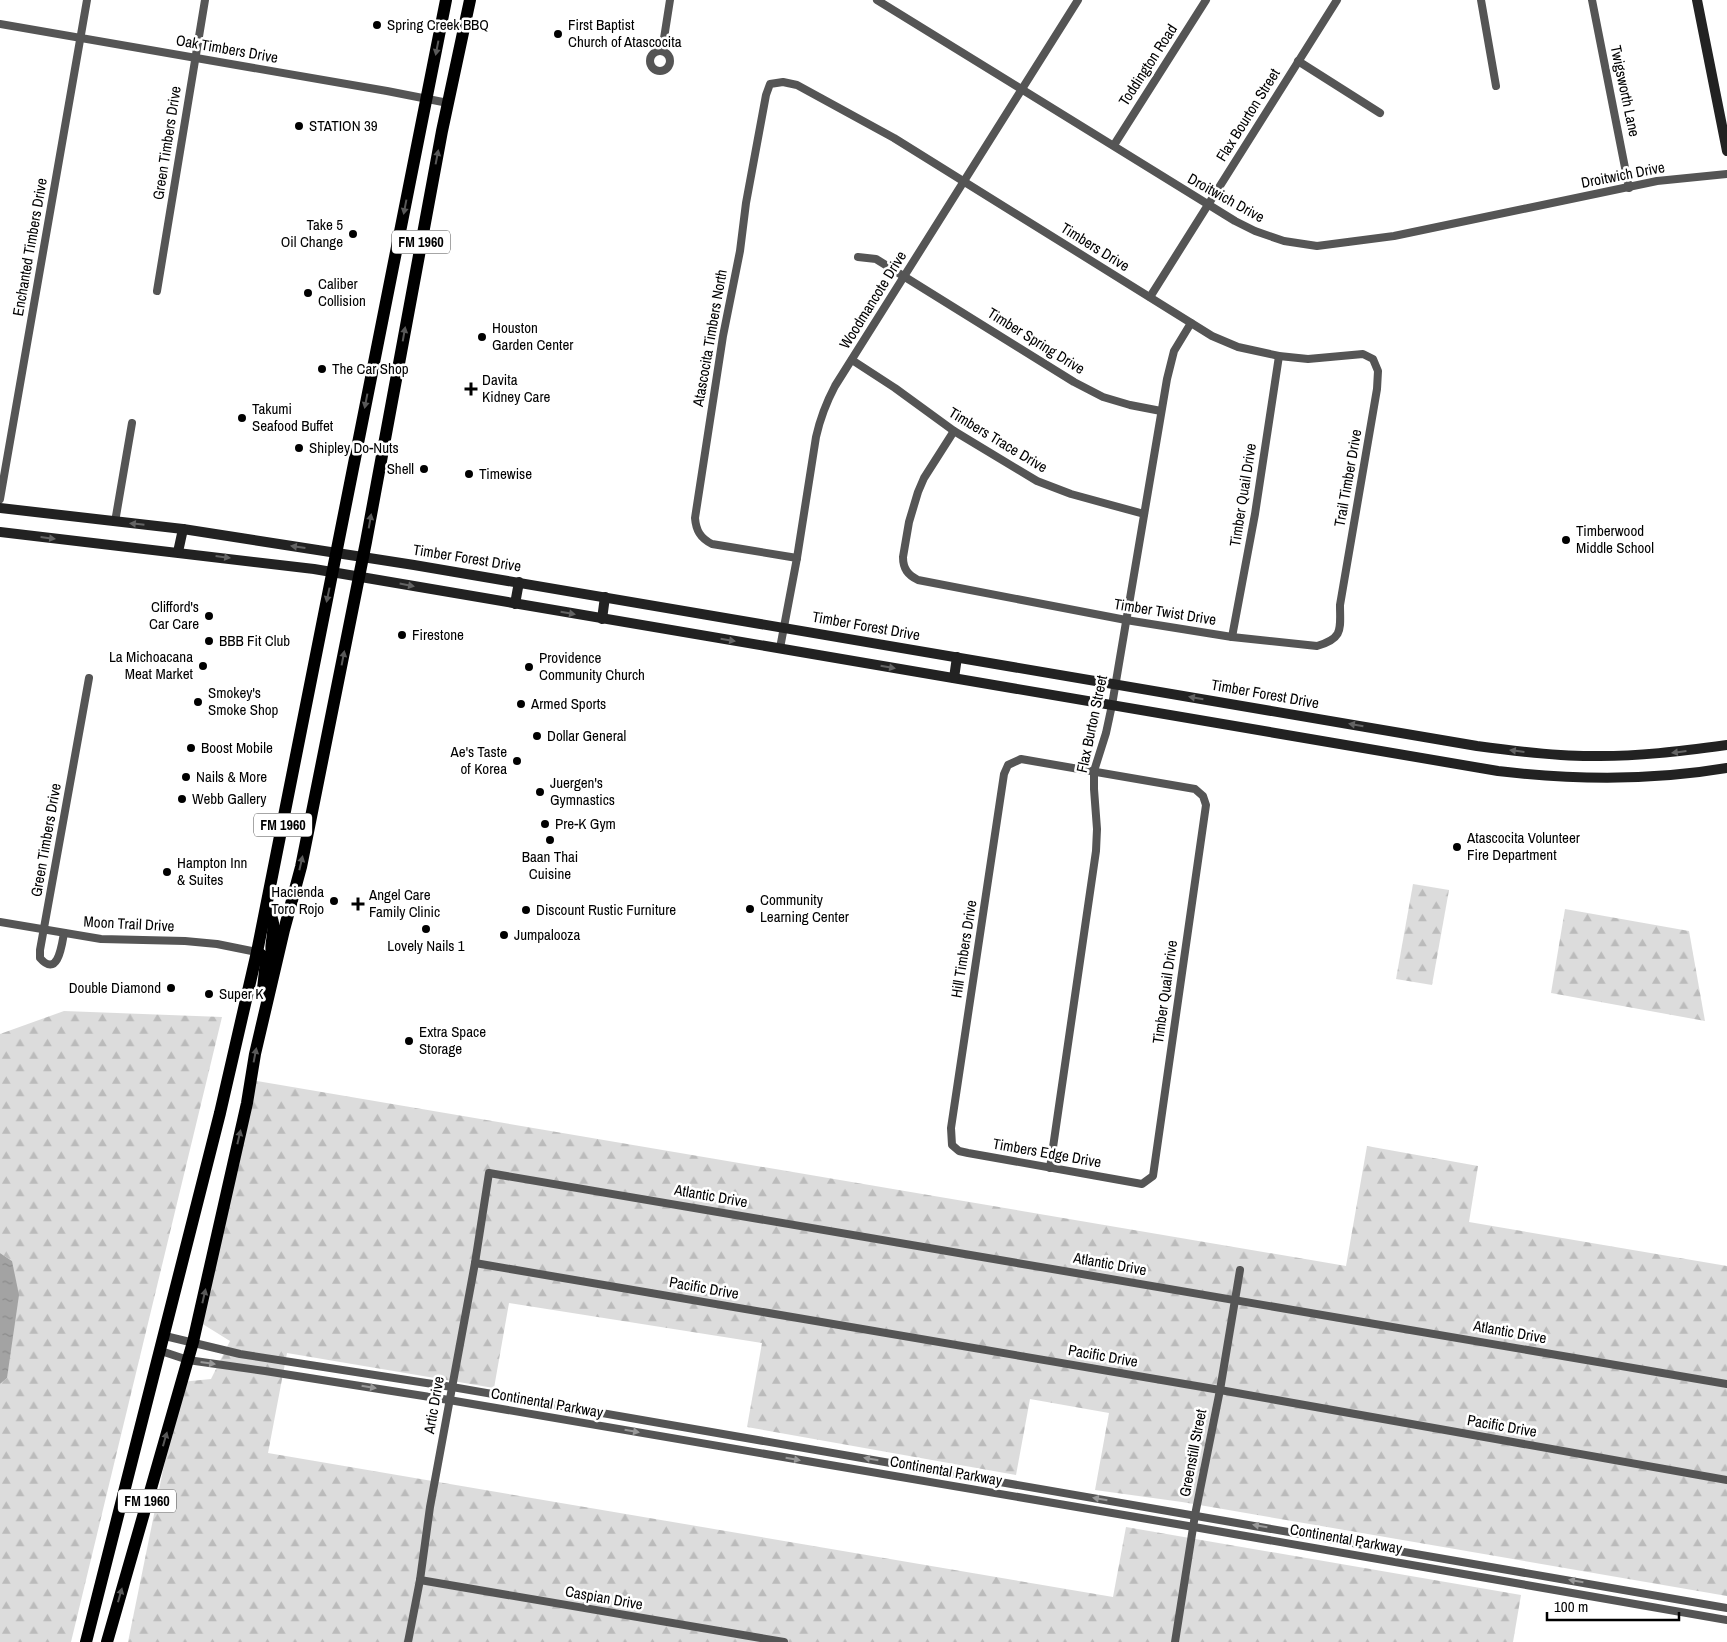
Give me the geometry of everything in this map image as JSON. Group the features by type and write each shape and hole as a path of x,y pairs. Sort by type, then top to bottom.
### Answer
{"main road":[{"name":"FM 1960","path":"86,1642 220,1113 256,952 446,0"},
{"name":"FM 1960","path":"107,1642 193,1342 247,1103 255,1054 267,1003 280,965 360,576 436,159 470,0"},
{"path":"1697,0 1727,151"},
{"name":"Timber Forest Drive","path":"0,508 183,529 336,552 1469,745 1589,756 1674,752 1727,745"},
{"path":"178,552 183,529"},
{"path":"0,532 178,552 360,576 1404,756 1528,774 1590,778 1631,777 1670,775 1727,768"},
{"path":"515,604 519,582"},
{"path":"602,618 606,597"},
{"path":"954,678 957,657"},
{"path":"266,901 273,922 271,953 280,965"},
{"path":"256,952 264,957 266,961 262,987 263,996 267,1003"}],"street":[{"name":"Enchanted Timbers Drive","path":"0,499 87,0"},
{"name":"Green Timbers Drive","path":"157,291 205,0"},
{"path":"662,50 670,0"},
{"name":"Droitwich Drive","path":"877,0 1114,145 1207,205 1255,231 1295,244 1318,246 1394,236 1666,180 1727,174"},
{"name":"Woodmancote Drive","path":"780,648 797,558 816,437 821,418 835,386 1078,0"},
{"name":"Toddington Road","path":"1114,145 1206,0"},
{"name":"Flax Bourton Street","path":"1150,296 1337,0"},
{"path":"1481,0 1496,86"},
{"name":"Twigsworth Lane","path":"1592,0 1630,188"},
{"name":"Oak Timbers Drive","path":"0,24 80,36 448,103"},
{"path":"1298,61 1380,112"},
{"name":"Atascocita Timbers North","path":"797,558 712,544 704,540 699,534 695,518 723,336 740,252 746,203 766,95 770,84 783,82 808,90"},
{"name":"Timbers Drive","path":"808,90 894,138 1224,342 1256,352 1308,359 1363,354 1373,359 1378,372"},
{"name":"Timber Spring Drive","path":"858,257 876,259 1074,382 1103,397 1161,411"},
{"name":"Flax Burton Street","path":"1050,1168 1096,851 1097,829 1094,771 1106,733 1112,705 1161,411 1172,358 1191,323"},
{"name":"Timber Quail Drive","path":"1232,637 1255,514 1279,356"},
{"name":"Timbers Trace Drive","path":"852,360 895,388 954,431 1037,481 1071,494 1144,514"},
{"name":"Trail Timber Drive","path":"1343,587 1377,389 1378,372"},
{"path":"115,522 132,424"},
{"name":"Timber Twist Drive","path":"954,431 924,478 909,522 903,564 909,575 918,580 1126,620 1232,637 1317,646 1330,642 1336,637 1340,629 1340,604 1343,587"},
{"name":"Green Timbers Drive","path":"64,933 59,958 49,964 44,962 40,958 44,928 89,678"},
{"name":"Hill Timbers Drive","path":"952,1145 950,1128 1004,774 1008,766 1021,758 1094,771"},
{"name":"Timber Quail Drive","path":"1094,771 1195,789 1203,796 1206,805 1153,1176 1140,1184"},
{"name":"Moon Trail Drive","path":"0,922 101,939 169,940 212,944 256,952"},
{"name":"Timbers Edge Drive","path":"952,1145 958,1151 1140,1184"},
{"name":"Artic Drive","path":"408,1642 420,1580 430,1507 475,1263 489,1173"},
{"name":"Atlantic Drive","path":"489,1173 1727,1384"},
{"name":"Pacific Drive","path":"475,1263 1220,1390 1727,1480"},
{"name":"Greenstill Street","path":"1175,1642 1195,1515 1220,1390 1240,1270"},
{"name":"Continental Parkway","path":"165,1336 240,1354 452,1387 1727,1608"},
{"name":"Continental Parkway","path":"161,1351 188,1360 449,1400 1727,1620"},
{"name":"Caspian Drive","path":"420,1580 784,1642"}],"green space":[{"path":"1413,884 1449,890 1432,985 1396,979"},
{"path":"1565,909 1689,931 1705,1021 1551,993"},
{"path":"64,1011 222,1017 71,1642 0,1642 0,1384 7,1378 12,1261 0,1253 0,1034"},
{"path":"251,1080 1346,1266 1367,1146 1478,1166 1469,1222 1727,1266 1727,1596 1182,1502 1095,1490 1109,1413 1030,1399 1016,1475 747,1427 762,1343 509,1303 494,1388 287,1353 268,1453 1113,1597 1126,1527 1521,1595 1513,1642 128,1642 181,1382 211,1379 230,1341 201,1323"}],"water":[{"path":"0,1253 12,1261 19,1295 7,1378 0,1384"}],"place":[{"name":"Spring Creek BBQ","path":"377,25"},
{"name":"First Baptist Church of Atascocita","path":"558,34"},
{"name":"STATION 39","path":"299,126"},
{"name":"Take 5 Oil Change","path":"353,234"},
{"name":"Caliber Collision","path":"308,293"},
{"name":"Houston Garden Center","path":"482,337"},
{"name":"The Car Shop","path":"322,369"},
{"name":"Davita Kidney Care","path":"471,389"},
{"name":"Takumi Seafood Buffet","path":"242,418"},
{"name":"Shipley Do-Nuts","path":"299,448"},
{"name":"Shell","path":"424,469"},
{"name":"Timewise","path":"469,474"},
{"name":"Timberwood Middle School","path":"1566,540"},
{"name":"Clifford's Car Care","path":"209,616"},
{"name":"Firestone","path":"402,635"},
{"name":"BBB Fit Club","path":"209,641"},
{"name":"La Michoacana Meat Market","path":"203,666"},
{"name":"Providence Community Church","path":"529,667"},
{"name":"Smokey's Smoke Shop","path":"198,702"},
{"name":"Armed Sports","path":"521,704"},
{"name":"Dollar General","path":"537,736"},
{"name":"Boost Mobile","path":"191,748"},
{"name":"Ae's Taste of Korea","path":"517,761"},
{"name":"Nails & More","path":"186,777"},
{"name":"Juergen's Gymnastics","path":"540,792"},
{"name":"Webb Gallery","path":"182,799"},
{"name":"Pre-K Gym","path":"545,824"},
{"name":"Baan Thai Cuisine","path":"550,840"},
{"name":"Atascocita Volunteer Fire Department","path":"1457,847"},
{"name":"Hampton Inn & Suites","path":"167,872"},
{"name":"Hacienda Toro Rojo","path":"334,901"},
{"name":"Angel Care Family Clinic","path":"358,904"},
{"name":"Community Learning Center","path":"750,909"},
{"name":"Discount Rustic Furniture","path":"526,910"},
{"name":"Lovely Nails 1","path":"426,929"},
{"name":"Jumpalooza","path":"504,935"},
{"name":"Double Diamond","path":"171,988"},
{"name":"Super K","path":"209,994"},
{"name":"Extra Space Storage","path":"409,1041"}]}
